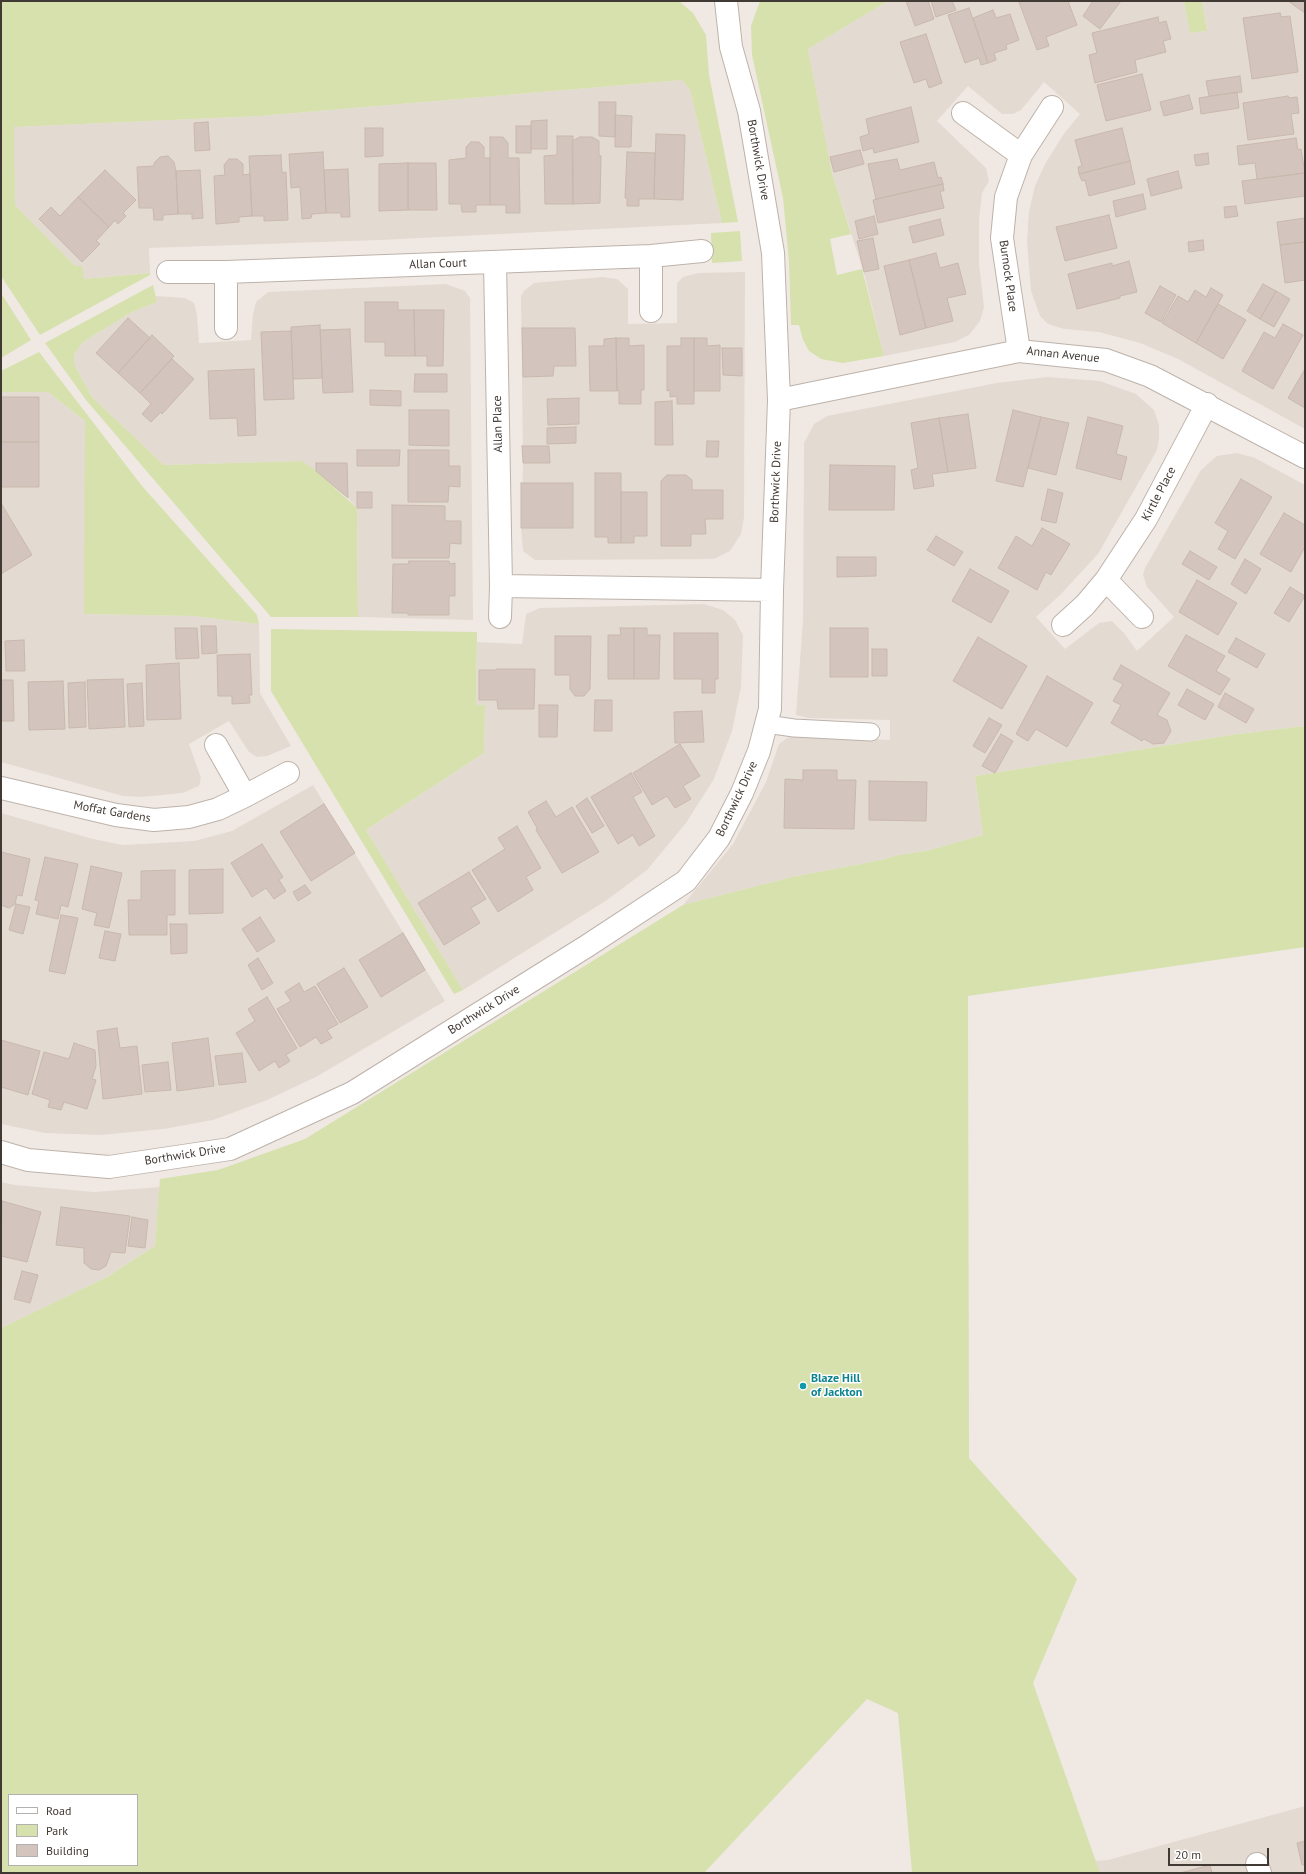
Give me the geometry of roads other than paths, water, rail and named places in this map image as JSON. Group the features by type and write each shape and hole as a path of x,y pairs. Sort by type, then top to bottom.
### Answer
{"street":[{"name":"Borthwick Drive","path":"1,1152 28,1160 110,1167 230,1149 352,1093 587,946 686,881 719,838 753,765 770,709 772,590 779,400 773,253 749,110 731,47 726,1"},
{"name":"Burnock Place","path":"1019,351 1002,238 1006,197 1021,155 1052,107"},
{"path":"963,113 1021,155"},
{"name":"Allan Court","path":"168,272 226,272 651,256 702,251"},
{"path":"651,256 652,311"},
{"name":"Allan Place","path":"495,262 501,586 500,617"},
{"path":"226,272 226,328"},
{"name":"Annan Avenue","path":"779,400 1019,351 1106,360 1150,376 1207,404 1305,457"},
{"name":"Kirtle Place","path":"1063,625 1085,605 1106,580 1146,520 1207,404"},
{"path":"1106,580 1142,617"},
{"path":"501,586 772,590"},
{"path":"216,745 245,796"},
{"name":"Moffat Gardens","path":"1,788 116,815 154,820 189,817 218,809 288,772"}],"lane":[{"path":"766,724 794,728 871,732"}],"place":[{"name":"Blaze Hill of Jackton","path":"803,1386"}]}
